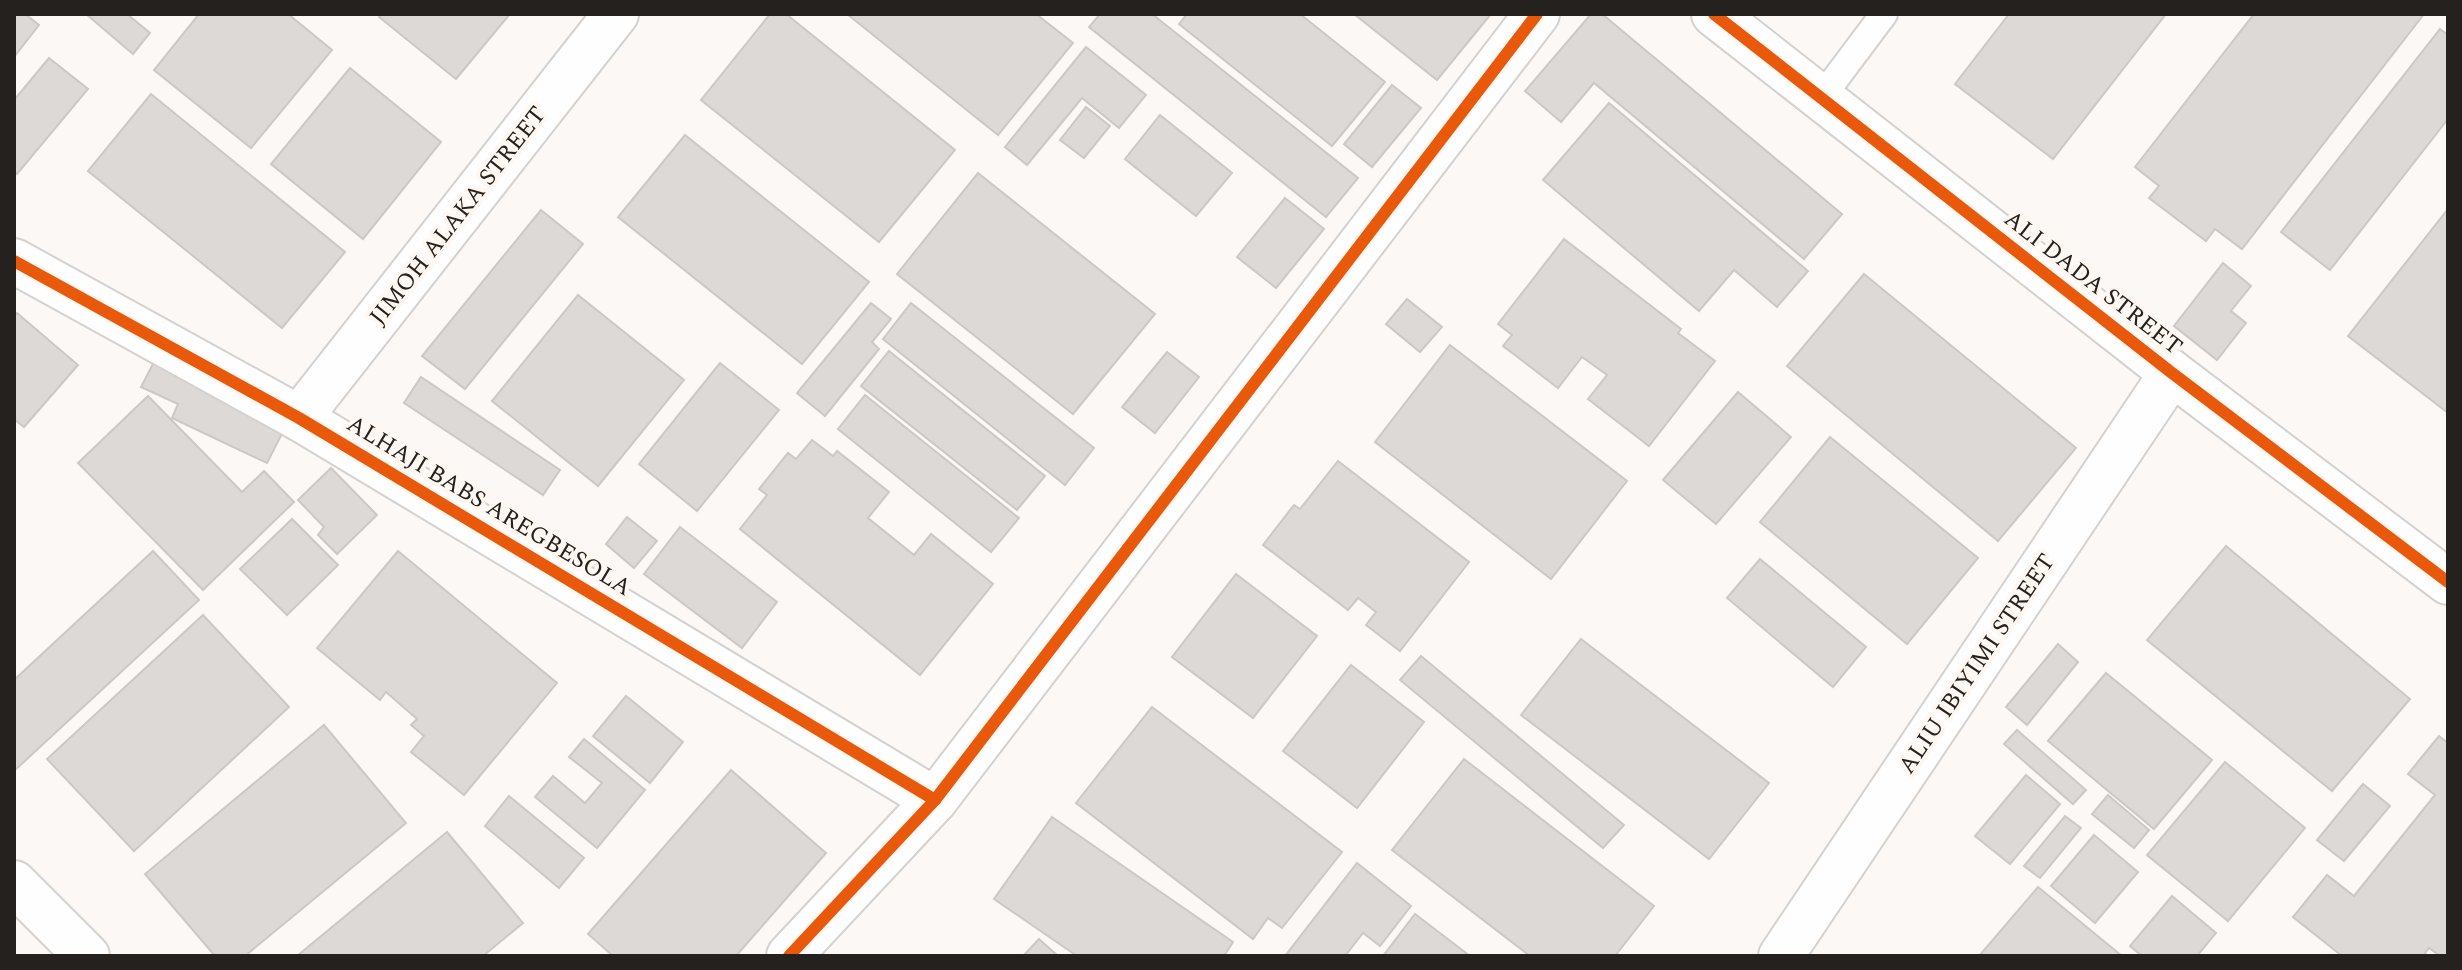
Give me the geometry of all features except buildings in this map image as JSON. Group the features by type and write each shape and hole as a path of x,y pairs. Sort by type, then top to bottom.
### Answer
{"street":[{"name":"JIMOH ALAKA STREET","path":"299,418 616,14"},
{"path":"789,956 935,800 1537,14"},
{"name":"ALI DADA STREET","path":"1714,14 2172,373 2448,582"},
{"name":"ALHAJI BABS AREGBESOLA","path":"14,261 299,418 935,800"},
{"name":"ALIU IBIYIMI STREET","path":"1781,956 2172,373"},
{"path":"14,883 87,956"}],"lane":[{"path":"1821,98 1884,14"}],"cycle path":[{"path":"789,956 935,800 1537,14"},
{"path":"1714,14 2172,373 2448,582"},
{"path":"14,261 299,418 935,800"}]}
